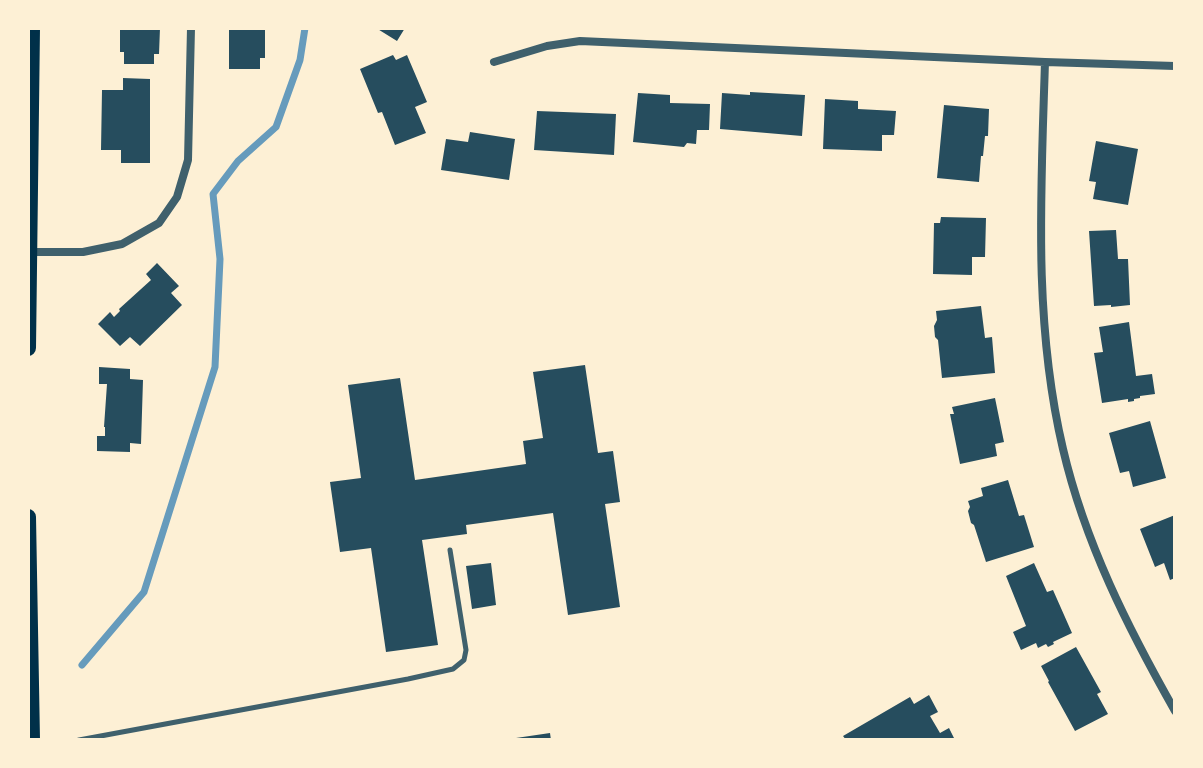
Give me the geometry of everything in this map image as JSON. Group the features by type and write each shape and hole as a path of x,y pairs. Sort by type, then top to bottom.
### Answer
{"main road":[{"path":"28,348 32,28"},
{"path":"28,517 32,740"}],"street":[{"path":"29,252 83,252 122,244 159,223 177,197 188,160 191,28"},
{"path":"494,62 547,46 580,41 1175,66"},
{"path":"1045,62 1040,244 1042,303 1048,363 1063,450 1084,522 1113,593 1140,651 1175,711"}],"lane":[{"path":"79,740 453,669 464,660 466,650 450,550"}],"building":[{"path":"120,28 160,28 159,54 154,54 154,64 124,64 124,52 120,52"},
{"path":"229,28 265,28 265,58 260,58 260,69 229,69"},
{"path":"376,28 405,28 397,41"},
{"path":"393,55 396,60 407,55 427,102 415,107 426,133 395,145 360,69"},
{"path":"123,78 150,79 150,163 121,163 121,150 101,150 102,90 123,90"},
{"path":"750,92 805,95 802,136 720,129 722,93 750,95"},
{"path":"638,93 670,95 670,103 710,104 709,130 697,130 696,144 687,143 684,147 633,142"},
{"path":"825,99 858,101 858,109 896,111 894,135 882,135 882,151 823,149"},
{"path":"944,105 989,109 988,136 985,136 981,156 979,182 937,178"},
{"path":"537,111 616,114 614,155 534,150"},
{"path":"470,132 515,139 509,180 441,170 446,139 468,142"},
{"path":"1096,141 1138,149 1128,205 1093,199 1096,182 1089,181"},
{"path":"941,217 986,218 985,257 972,257 972,275 933,274 934,223 940,223"},
{"path":"1116,230 1118,259 1128,259 1130,305 1094,306 1089,231"},
{"path":"157,263 179,286 171,293 182,305 140,346 130,337 120,346 98,324 110,312 114,317 151,280 146,274"},
{"path":"981,306 985,338 992,337 995,373 942,378 934,326 936,311"},
{"path":"1129,322 1136,376 1152,374 1155,394 1140,396 1134,401 1102,403 1094,353 1103,352 1099,327"},
{"path":"585,365 598,453 613,451 620,502 605,504 620,607 568,615 553,513 466,525 467,534 422,540 438,645 386,652 371,548 340,552 330,482 361,478 348,385 400,378 415,480 526,464 523,441 543,438 533,372"},
{"path":"99,367 130,369 130,379 143,380 141,444 130,443 130,452 97,451 97,436 105,436 107,384 99,384"},
{"path":"995,398 1004,442 995,444 997,456 960,464 950,414 954,414 952,407"},
{"path":"1150,421 1166,478 1133,487 1129,471 1120,473 1109,433"},
{"path":"1008,480 1019,516 1024,515 1034,547 986,562 971,523 968,501 983,496 981,488"},
{"path":"1175,515 1175,578 1170,580 1164,563 1155,567 1140,529"},
{"path":"491,563 496,605 472,609 466,566"},
{"path":"1034,563 1047,592 1053,590 1072,633 1048,647 1046,644 1038,648 1036,643 1021,650 1013,632 1026,626 1006,576"},
{"path":"1076,647 1101,692 1097,694 1108,714 1075,731 1041,666"},
{"path":"929,695 938,712 930,716 940,733 949,728 955,740 846,740 843,736 910,697 914,704"},
{"path":"550,733 551,740 516,738"}],"waterway":[{"path":"82,665 144,592 215,367 220,259 213,194 238,161 276,127 300,60 305,28"}]}
